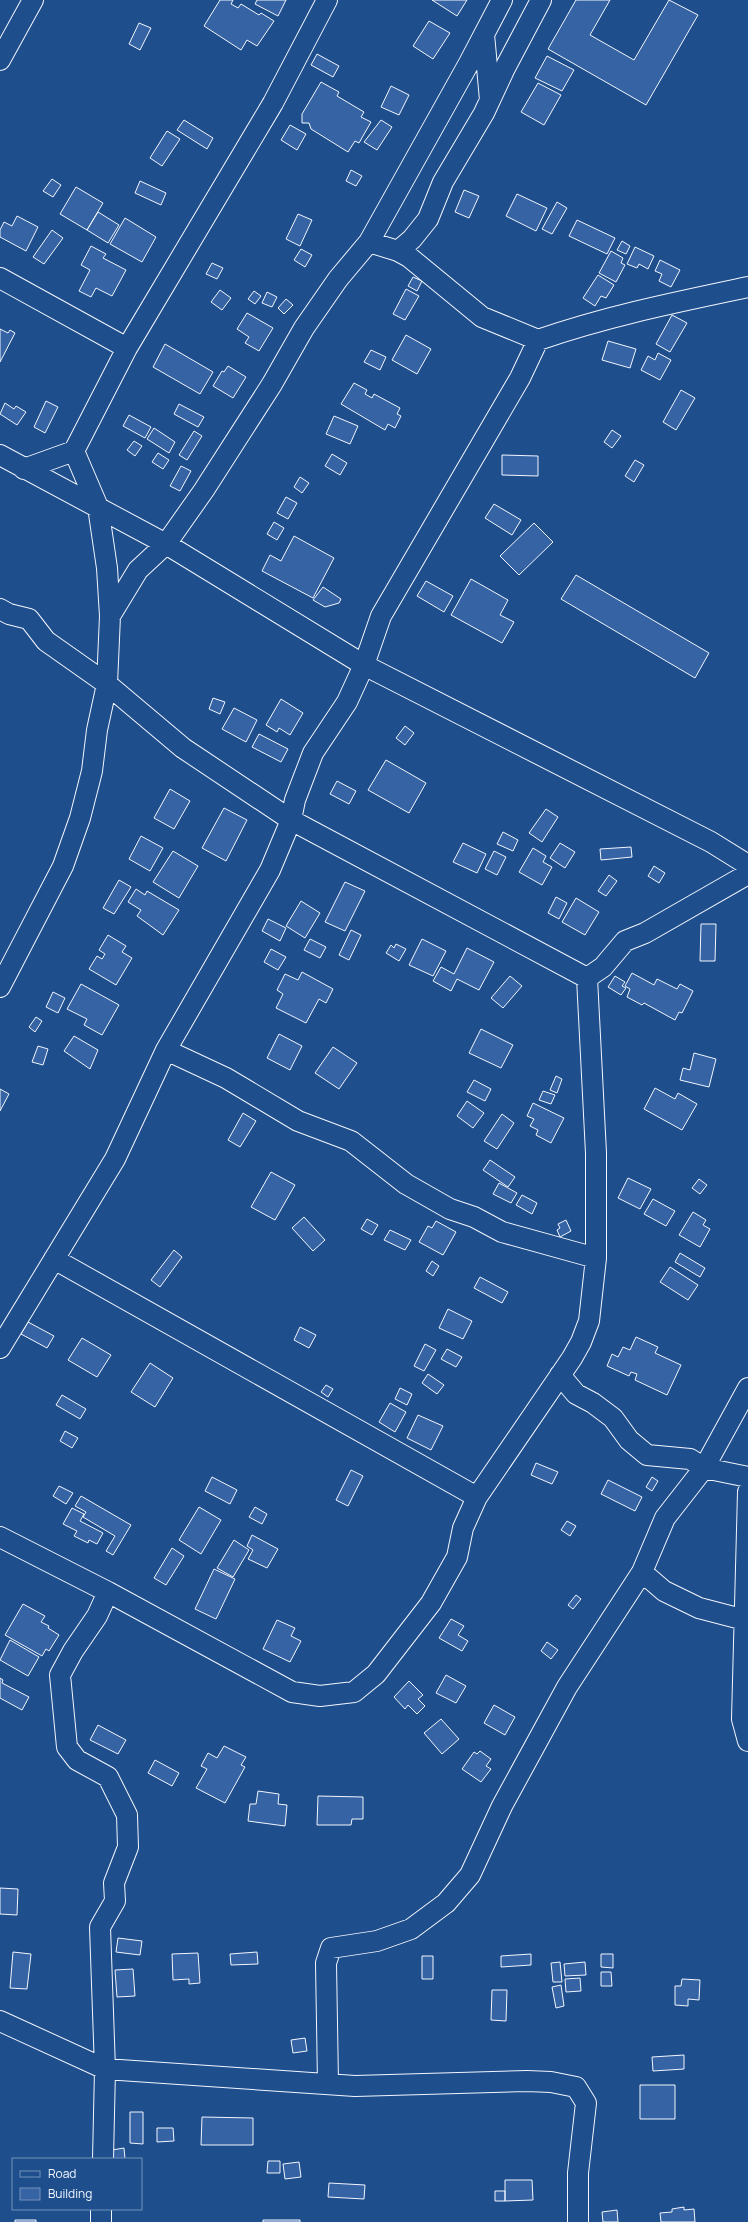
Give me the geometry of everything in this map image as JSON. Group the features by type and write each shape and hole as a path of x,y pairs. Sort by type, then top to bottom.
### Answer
{"street":[{"path":"0,60 33,0"},
{"path":"24,469 74,451 127,348 273,103 327,0"},
{"path":"110,616 138,570 166,544 204,490 272,384 304,328 338,279 369,242 469,63 502,0"},
{"path":"398,251 412,239 428,219 443,182 490,100 541,0"},
{"path":"484,32 490,100"},
{"path":"369,242 398,251 409,257 482,317 538,340 633,311 748,287"},
{"path":"0,278 127,348"},
{"path":"0,1348 115,1159 166,1050 270,870 291,820 295,800 314,753 347,702 364,665 381,616 520,378 538,340"},
{"path":"0,987 63,866 78,825 92,771 97,730 107,684 110,616 107,568 98,507 74,451"},
{"path":"0,455 166,544 364,665 711,842 748,865"},
{"path":"0,609 9,614 30,619 46,641 107,684 183,748 291,820 587,978"},
{"path":"587,978 603,967 625,942 645,933 748,874"},
{"path":"0,1537 108,1592 292,1692 320,1696 354,1692 376,1674 431,1603 457,1557 463,1528 477,1496 560,1375 581,1342 589,1321 596,1258 596,1153 587,978"},
{"path":"166,1050 226,1078 298,1121 351,1142 406,1184 450,1208 474,1217 502,1232 596,1258"},
{"path":"54,1259 477,1496"},
{"path":"560,1375 576,1394 593,1403 613,1418 629,1440 647,1455 690,1459 704,1468 748,1477"},
{"path":"328,2083 326,1963 331,1948 378,1941 411,1929 446,1903 470,1874 502,1806 568,1687 642,1572 665,1518 704,1468 748,1388"},
{"path":"748,1492 742,1719 748,1741"},
{"path":"642,1572 664,1591 699,1608 745,1620"},
{"path":"103,2158 105,2069 100,1927 114,1901 114,1883 128,1847 127,1815 108,1777 77,1760 68,1747 60,1675 73,1651 97,1616 108,1592"},
{"path":"0,2021 105,2069 218,2078 328,2083 355,2086 526,2081 551,2082 576,2087 586,2103 578,2173 578,2222"},
{"path":"101,2210 101,2222"}],"building":[{"path":"220,0 233,0 231,4 238,8 241,4 259,15 261,13 274,21 257,46 247,40 241,50 204,26"},
{"path":"257,0 286,0 278,16 255,4"},
{"path":"432,0 467,0 457,16"},
{"path":"576,0 610,0 590,35 634,60 669,0 698,15 646,105 548,49"},
{"path":"429,21 450,33 433,59 413,46"},
{"path":"139,23 151,28 140,50 129,44"},
{"path":"317,54 339,66 333,77 311,65"},
{"path":"547,56 574,70 562,91 535,78"},
{"path":"321,82 339,92 337,96 364,112 361,117 371,122 359,143 355,141 348,152 311,129 309,123 302,123 302,114"},
{"path":"538,83 561,95 544,125 521,112"},
{"path":"391,86 409,95 399,115 381,107"},
{"path":"184,120 213,138 207,149 177,130"},
{"path":"381,120 392,127 377,150 364,142"},
{"path":"290,125 306,134 297,150 281,140"},
{"path":"167,131 180,139 162,166 150,158"},
{"path":"351,170 362,176 356,186 346,181"},
{"path":"52,179 61,185 53,197 43,191"},
{"path":"140,181 166,193 161,205 135,193"},
{"path":"76,187 103,203 87,230 60,214"},
{"path":"464,190 479,196 469,218 455,212"},
{"path":"517,194 547,208 536,231 506,216"},
{"path":"557,202 567,208 552,234 542,229"},
{"path":"98,212 119,225 108,243 87,230"},
{"path":"298,214 312,220 300,246 286,239"},
{"path":"17,216 38,227 26,251 0,237 0,230 4,222 12,226"},
{"path":"125,218 156,237 142,262 110,244"},
{"path":"577,220 615,238 607,254 569,236"},
{"path":"52,230 63,238 44,264 33,257"},
{"path":"622,241 630,246 626,254 617,250"},
{"path":"91,246 106,254 103,258 126,270 112,296 96,288 91,297 79,291 90,270 81,265"},
{"path":"635,247 654,256 648,269 639,264 637,268 627,264"},
{"path":"301,249 312,255 305,267 294,260"},
{"path":"611,251 623,258 621,263 625,265 616,282 599,273"},
{"path":"660,260 680,270 671,287 659,281 662,274 655,271"},
{"path":"212,263 223,268 217,279 206,274"},
{"path":"598,275 614,285 606,298 601,296 595,306 583,298"},
{"path":"413,277 422,281 417,291 408,286"},
{"path":"406,289 419,296 405,320 393,314"},
{"path":"220,290 231,298 222,310 211,302"},
{"path":"254,291 261,296 255,304 248,299"},
{"path":"267,292 277,297 272,307 262,303"},
{"path":"286,299 293,305 284,314 278,308"},
{"path":"247,313 273,328 259,351 245,343 249,337 237,329"},
{"path":"672,315 687,323 670,352 656,344"},
{"path":"0,329 8,333 10,330 15,333 0,362"},
{"path":"406,335 431,349 417,374 392,360"},
{"path":"608,341 636,349 630,368 602,360"},
{"path":"165,344 213,372 200,394 153,367"},
{"path":"371,350 386,357 380,370 364,362"},
{"path":"658,353 671,360 660,380 641,370 648,356 655,360"},
{"path":"228,366 246,377 233,398 213,386 222,371 224,372"},
{"path":"354,383 367,390 365,394 372,398 374,394 400,408 397,414 401,416 395,428 388,424 385,430 341,404"},
{"path":"681,390 695,398 676,430 663,422"},
{"path":"46,401 58,407 45,433 34,427"},
{"path":"5,403 14,409 16,406 26,412 17,425 0,414"},
{"path":"179,404 204,417 198,427 174,414"},
{"path":"129,415 151,427 145,438 123,426"},
{"path":"334,416 358,426 350,444 326,434"},
{"path":"154,428 175,442 169,453 147,439"},
{"path":"612,430 621,436 612,448 604,442"},
{"path":"194,431 202,436 187,460 179,455"},
{"path":"134,441 142,446 135,456 127,450"},
{"path":"158,453 169,460 163,469 152,462"},
{"path":"332,454 347,463 340,475 325,466"},
{"path":"502,455 538,456 538,476 502,475"},
{"path":"635,460 644,465 634,482 625,476"},
{"path":"181,466 191,471 180,491 170,486"},
{"path":"300,477 309,483 302,493 294,487"},
{"path":"286,497 297,503 288,519 277,513"},
{"path":"494,504 521,520 512,535 485,518"},
{"path":"274,522 284,528 277,540 267,534"},
{"path":"534,523 553,542 519,575 500,556"},
{"path":"294,536 334,558 313,598 262,571 270,555 281,561"},
{"path":"576,575 709,653 695,678 561,599"},
{"path":"471,579 508,600 500,615 514,622 502,643 451,615"},
{"path":"426,581 453,596 444,612 417,596"},
{"path":"323,587 341,599 339,603 325,607 313,600"},
{"path":"213,698 225,702 220,714 209,709"},
{"path":"281,699 303,713 290,735 279,728 277,732 266,725"},
{"path":"234,708 257,720 246,742 222,729"},
{"path":"405,726 414,733 405,745 396,738"},
{"path":"259,734 288,749 281,762 252,747"},
{"path":"386,760 426,783 409,813 368,790"},
{"path":"337,781 356,791 349,804 330,794"},
{"path":"170,789 190,801 174,829 154,818"},
{"path":"224,808 247,820 226,861 202,848"},
{"path":"546,809 558,817 542,842 529,833"},
{"path":"503,832 518,840 513,851 497,844"},
{"path":"141,836 163,848 150,871 129,859"},
{"path":"463,843 486,854 477,873 453,862"},
{"path":"560,843 575,852 565,868 550,858"},
{"path":"631,847 632,857 601,860 600,849"},
{"path":"533,848 546,856 543,862 552,867 542,885 519,872"},
{"path":"173,851 198,866 179,898 153,882"},
{"path":"494,851 506,857 497,875 485,869"},
{"path":"654,866 665,873 659,883 648,876"},
{"path":"609,875 617,881 606,896 598,891"},
{"path":"119,880 131,887 114,914 103,908"},
{"path":"345,882 365,891 345,931 325,922"},
{"path":"136,889 145,895 147,891 179,910 163,935 137,916 141,910 128,902"},
{"path":"556,897 567,903 559,919 548,913"},
{"path":"576,898 599,912 585,935 562,922"},
{"path":"301,901 320,913 305,938 286,926"},
{"path":"268,919 286,928 280,941 262,931"},
{"path":"701,924 716,924 715,961 700,961"},
{"path":"351,930 361,935 349,960 339,955"},
{"path":"108,935 126,946 122,952 132,958 116,985 89,969 97,956 102,959 105,954 99,950"},
{"path":"310,939 326,947 320,958 304,950"},
{"path":"422,939 446,951 433,976 409,965"},
{"path":"396,944 406,949 399,961 386,953 391,945 394,948"},
{"path":"467,948 494,962 479,990 457,979 451,991 433,981 441,967 454,974"},
{"path":"271,949 286,957 278,970 264,962"},
{"path":"302,972 333,989 326,1003 319,999 306,1023 276,1008 283,994 277,990 285,974 298,980"},
{"path":"632,973 654,985 657,979 677,989 680,984 693,991 682,1013 679,1012 675,1020 644,1003 642,1005 627,997 630,989 625,986"},
{"path":"510,976 522,986 503,1008 491,998"},
{"path":"615,976 625,982 622,986 626,988 621,995 608,987"},
{"path":"81,984 119,1005 102,1035 84,1025 87,1019 67,1009"},
{"path":"53,992 65,998 58,1013 46,1007"},
{"path":"36,1017 42,1021 35,1032 29,1027"},
{"path":"481,1029 513,1045 501,1068 469,1053"},
{"path":"279,1034 302,1046 290,1070 267,1058"},
{"path":"74,1036 98,1050 90,1069 64,1051"},
{"path":"38,1046 48,1049 43,1065 32,1062"},
{"path":"333,1047 357,1063 339,1089 315,1073"},
{"path":"694,1053 716,1059 709,1087 680,1080 683,1068 690,1070"},
{"path":"556,1076 562,1079 557,1093 550,1090"},
{"path":"474,1080 491,1089 485,1101 467,1092"},
{"path":"655,1088 675,1099 678,1093 697,1104 682,1130 644,1109"},
{"path":"0,1089 9,1094 0,1111"},
{"path":"543,1091 555,1095 551,1104 539,1100"},
{"path":"467,1101 484,1113 473,1128 457,1116"},
{"path":"533,1103 564,1118 551,1143 536,1135 538,1130 530,1126 534,1119 527,1116"},
{"path":"243,1113 256,1121 240,1147 228,1140"},
{"path":"502,1114 514,1123 497,1149 484,1141"},
{"path":"490,1160 515,1177 508,1187 483,1170"},
{"path":"271,1172 295,1185 275,1220 251,1207"},
{"path":"628,1178 651,1189 640,1209 618,1198"},
{"path":"699,1179 707,1185 700,1194 692,1188"},
{"path":"499,1183 517,1193 511,1203 493,1194"},
{"path":"522,1195 537,1203 532,1214 516,1205"},
{"path":"653,1199 675,1211 666,1226 644,1214"},
{"path":"693,1212 706,1220 703,1225 710,1229 700,1247 679,1235"},
{"path":"304,1217 325,1240 313,1251 292,1228"},
{"path":"367,1219 378,1225 372,1235 361,1229"},
{"path":"566,1220 571,1231 560,1237 557,1230 560,1228 558,1224"},
{"path":"436,1221 456,1232 443,1255 419,1242 428,1226 432,1228"},
{"path":"390,1230 411,1240 405,1250 384,1240"},
{"path":"174,1250 182,1257 160,1287 151,1280"},
{"path":"680,1253 705,1268 700,1277 675,1262"},
{"path":"432,1261 439,1266 433,1276 426,1271"},
{"path":"670,1267 698,1285 688,1300 660,1282"},
{"path":"480,1277 508,1292 502,1303 474,1288"},
{"path":"448,1309 472,1321 463,1339 439,1328"},
{"path":"28,1322 54,1336 47,1348 21,1334"},
{"path":"300,1327 316,1335 309,1348 294,1340"},
{"path":"636,1337 658,1347 655,1353 681,1365 667,1395 635,1380 637,1374 631,1372 629,1376 607,1366 612,1354 618,1357 623,1347 630,1350"},
{"path":"82,1338 111,1355 97,1377 68,1360"},
{"path":"425,1344 436,1350 424,1371 414,1366"},
{"path":"447,1349 462,1357 456,1367 441,1359"},
{"path":"150,1363 173,1378 155,1407 131,1392"},
{"path":"428,1374 444,1385 437,1394 422,1383"},
{"path":"326,1385 333,1389 328,1397 321,1392"},
{"path":"400,1388 412,1394 407,1405 395,1399"},
{"path":"62,1395 86,1409 80,1419 56,1405"},
{"path":"390,1403 406,1412 395,1432 379,1422"},
{"path":"418,1415 443,1426 431,1450 407,1438"},
{"path":"65,1431 78,1438 72,1448 60,1441"},
{"path":"536,1463 558,1472 552,1484 531,1475"},
{"path":"351,1470 363,1476 348,1506 336,1500"},
{"path":"212,1477 237,1490 230,1504 205,1491"},
{"path":"652,1477 658,1481 652,1491 646,1487"},
{"path":"608,1480 642,1497 635,1511 601,1494"},
{"path":"59,1486 73,1493 66,1504 53,1496"},
{"path":"81,1496 131,1525 113,1555 106,1551 115,1536 83,1517 86,1512 75,1506"},
{"path":"199,1507 221,1520 201,1554 179,1540"},
{"path":"255,1507 267,1514 262,1524 249,1517"},
{"path":"72,1508 84,1514 80,1521 103,1533 97,1544 89,1540 88,1543 74,1536 77,1531 63,1524"},
{"path":"567,1521 576,1526 570,1536 561,1530"},
{"path":"252,1535 278,1549 267,1568 248,1559 253,1550 247,1546"},
{"path":"234,1540 249,1550 233,1577 217,1568"},
{"path":"172,1548 184,1556 166,1585 154,1578"},
{"path":"214,1569 235,1579 216,1619 195,1609"},
{"path":"576,1595 581,1599 573,1609 568,1605"},
{"path":"23,1604 45,1616 41,1622 49,1626 48,1628 59,1635 49,1651 46,1649 42,1656 5,1635"},
{"path":"451,1619 464,1626 458,1635 468,1641 462,1651 439,1638"},
{"path":"277,1620 295,1628 291,1636 301,1641 290,1662 263,1649"},
{"path":"10,1640 39,1657 28,1676 0,1660"},
{"path":"547,1642 558,1650 551,1659 541,1651"},
{"path":"446,1675 466,1686 456,1703 436,1693"},
{"path":"0,1678 3,1680 2,1683 29,1697 22,1710 0,1698"},
{"path":"409,1681 423,1695 418,1699 425,1706 417,1714 408,1705 405,1709 394,1697"},
{"path":"494,1705 515,1717 505,1735 484,1723"},
{"path":"441,1719 459,1739 442,1754 424,1733"},
{"path":"98,1725 126,1740 118,1754 90,1740"},
{"path":"224,1746 246,1757 241,1765 245,1767 225,1803 196,1788 207,1769 201,1766 208,1753 217,1758"},
{"path":"480,1751 491,1759 486,1766 491,1769 481,1782 462,1769 474,1752 477,1754"},
{"path":"155,1760 179,1773 172,1786 148,1773"},
{"path":"258,1791 279,1794 278,1804 287,1805 285,1826 248,1821 250,1804 256,1804"},
{"path":"318,1796 363,1797 363,1819 352,1819 351,1825 317,1825"},
{"path":"0,1888 18,1889 17,1915 0,1914"},
{"path":"118,1938 142,1941 140,1955 116,1952"},
{"path":"13,1952 31,1954 27,1989 10,1988"},
{"path":"257,1952 258,1964 231,1965 230,1954"},
{"path":"198,1953 200,1983 189,1984 189,1979 173,1980 172,1954"},
{"path":"531,1954 531,1965 501,1967 501,1956"},
{"path":"601,1954 613,1954 613,1968 601,1967"},
{"path":"422,1956 433,1956 433,1979 422,1979"},
{"path":"560,1962 562,1982 553,1982 551,1963"},
{"path":"585,1962 586,1975 565,1976 564,1964"},
{"path":"133,1969 135,1996 117,1997 115,1970"},
{"path":"601,1972 611,1972 612,1986 601,1986"},
{"path":"580,1978 581,1991 566,1992 565,1979"},
{"path":"682,1979 700,1980 699,2000 688,1999 688,2006 675,2005 675,1986 681,1986"},
{"path":"561,1985 564,2006 556,2008 552,1987"},
{"path":"492,1990 507,1990 506,2021 491,2020"},
{"path":"305,2038 307,2051 293,2053 291,2040"},
{"path":"684,2055 684,2069 653,2071 652,2057"},
{"path":"640,2085 675,2085 675,2119 640,2119"},
{"path":"130,2112 143,2112 143,2144 130,2143"},
{"path":"202,2117 253,2118 253,2145 201,2145"},
{"path":"157,2128 173,2128 174,2141 157,2142"},
{"path":"124,2148 125,2158 113,2158 112,2150"},
{"path":"268,2161 280,2161 280,2173 267,2173"},
{"path":"299,2162 301,2177 285,2179 283,2164"},
{"path":"505,2180 532,2180 533,2200 505,2201"},
{"path":"329,2183 365,2185 364,2199 328,2197"},
{"path":"495,2191 505,2191 505,2201 495,2201"},
{"path":"684,2207 684,2210 694,2209 695,2222 661,2222 660,2213 672,2212 672,2209"},
{"path":"617,2210 618,2222 603,2222 602,2212"},
{"path":"15,2220 36,2220 36,2222 15,2222"},
{"path":"263,2220 300,2220 300,2222 263,2222"}]}
